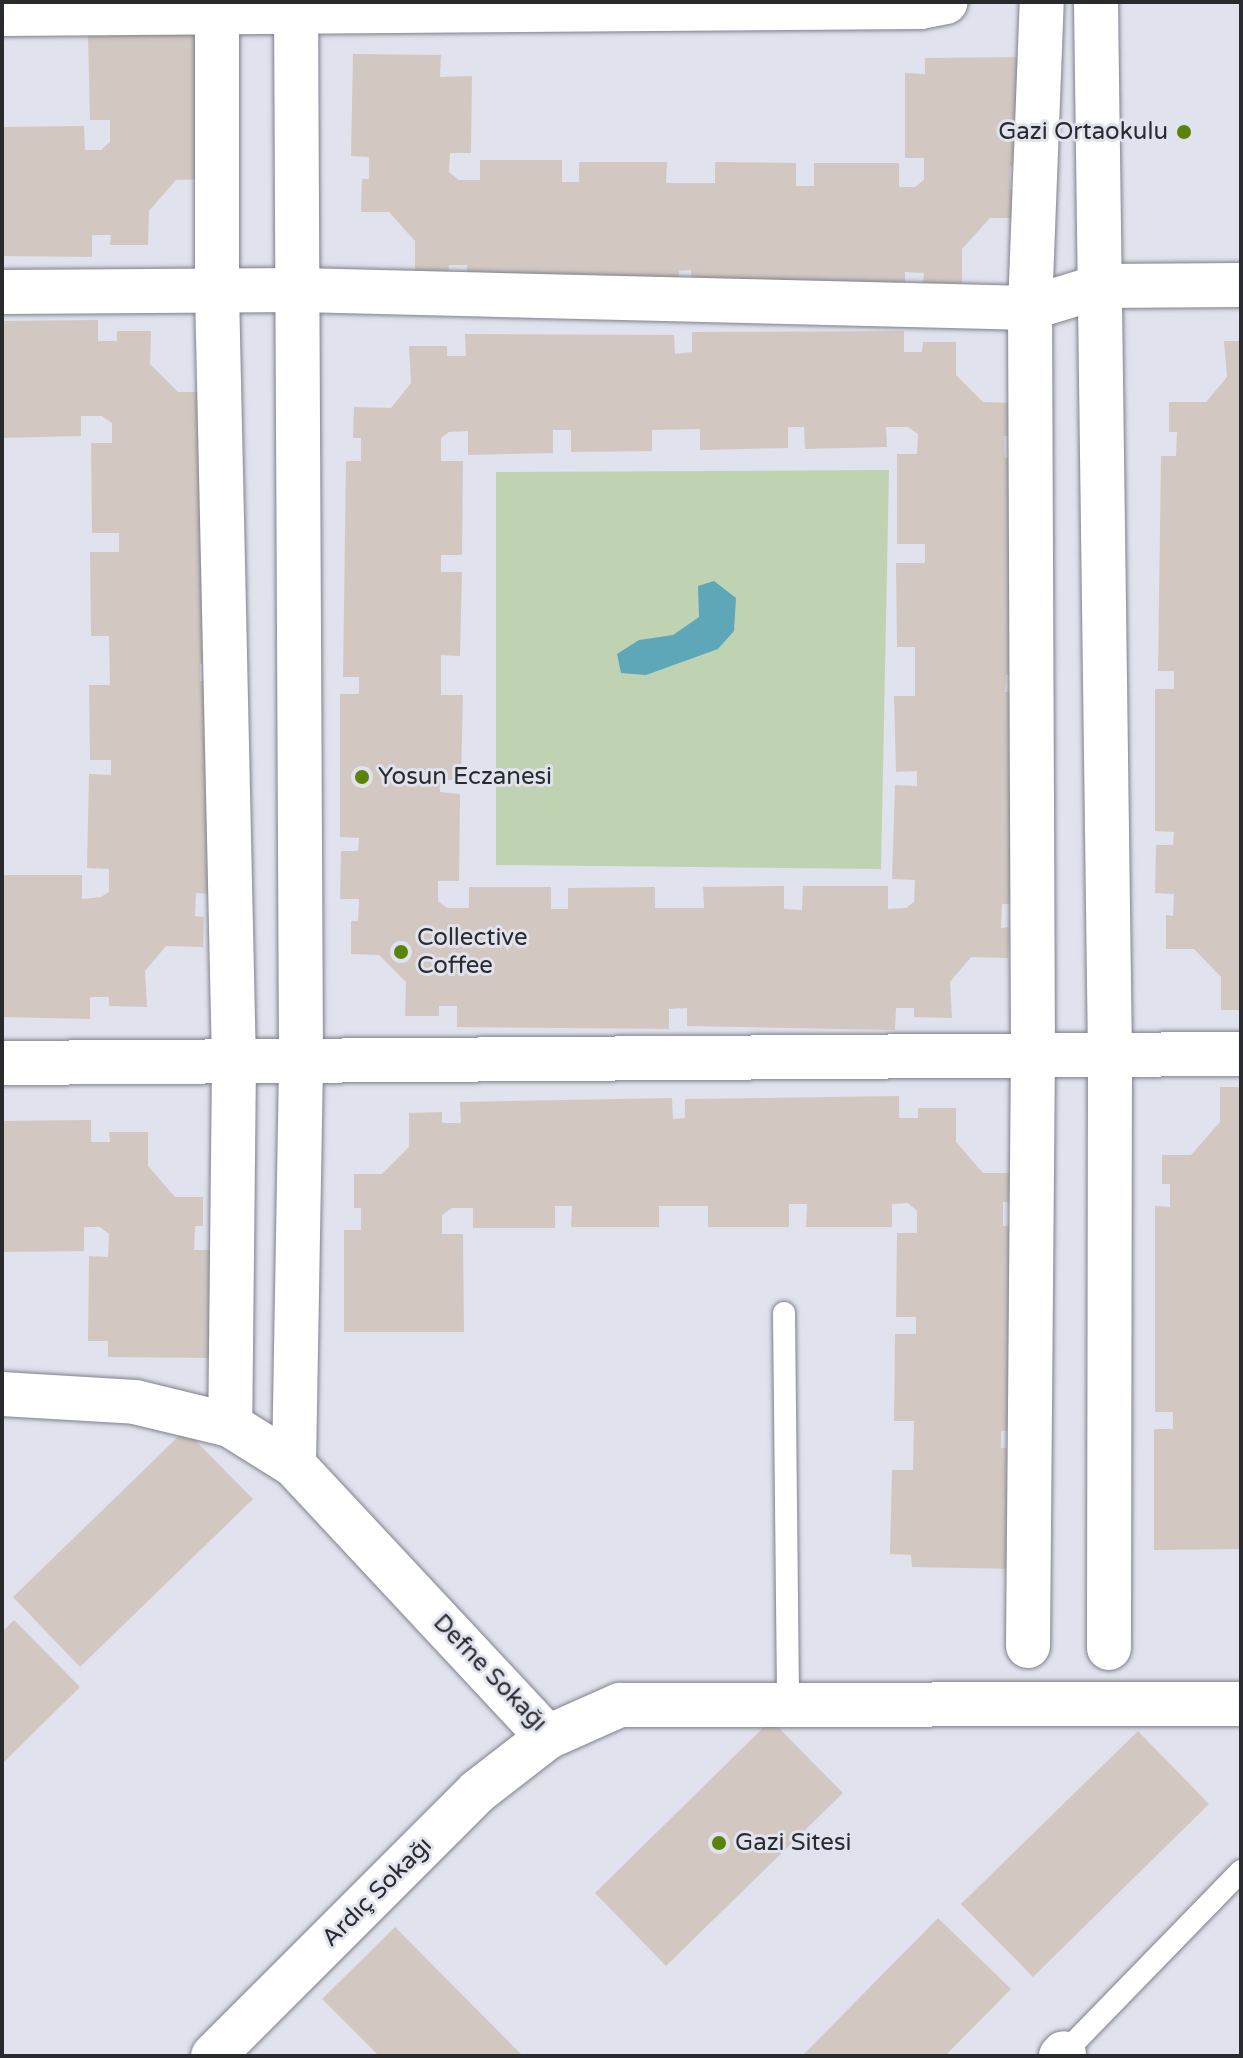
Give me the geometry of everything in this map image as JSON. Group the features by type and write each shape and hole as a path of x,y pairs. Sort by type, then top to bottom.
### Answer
{"street":[{"path":"2,14 296,12 347,7 921,7 946,2"},
{"path":"1028,1646 1033,1055 1030,308 1042,2"},
{"path":"1096,2 1110,1054 1109,1648"},
{"path":"217,12 217,291 234,1063 230,1425"},
{"path":"294,1465 301,1059 296,12"},
{"path":"2,292 299,290 1030,308 1102,286 1241,285"},
{"path":"2,1063 1241,1054"},
{"name":"Defne Sokağı","path":"2,1394 135,1402 230,1425 294,1465 548,1737 620,1705 1241,1704"},
{"name":"Ardıç Sokağı","path":"213,2056 477,1792 548,1737"}],"lane":[{"path":"784,1313 788,1705"},
{"path":"1062,2054 1241,1871"}],"green space":[{"path":"889,470 881,869 496,865 496,472"}],"water":[{"path":"714,581 736,598 734,631 718,649 646,675 621,673 617,654 639,640 673,635 699,617 698,586"}],"building":[{"path":"212,18 204,179 176,180 149,211 148,245 110,245 111,235 92,235 92,257 2,256 2,127 84,126 85,150 101,150 110,142 110,120 90,120 88,36 109,36 108,20"},
{"path":"353,54 441,55 440,77 472,76 471,153 450,153 449,172 459,180 480,180 480,160 562,160 562,182 579,182 579,162 667,162 666,183 715,183 715,162 796,163 796,186 814,186 814,163 899,163 899,187 915,187 924,180 924,158 905,158 905,73 925,74 925,58 1028,57 1029,166 1010,166 1010,189 1018,189 1018,218 990,218 962,249 962,283 923,283 924,273 905,272 905,294 691,290 691,270 679,271 678,290 466,286 467,265 449,265 448,275 415,274 415,241 389,212 361,212 362,179 369,179 369,157 351,156"},
{"path":"98,320 98,341 117,341 117,331 151,331 150,364 178,392 206,392 218,664 200,664 200,681 220,681 211,894 196,893 195,916 204,917 203,947 166,946 145,971 147,1007 109,1006 109,997 90,997 90,1019 2,1017 2,875 82,875 82,899 101,897 109,892 109,869 87,868 89,774 111,775 111,760 90,760 89,685 110,685 109,636 91,636 90,552 119,552 119,533 92,533 91,443 112,443 112,423 102,416 81,416 81,436 2,438 2,321"},
{"path":"904,331 904,352 922,352 923,342 956,342 956,375 983,402 1011,403 1011,436 1004,436 1005,458 1023,457 1024,675 1006,675 1005,692 1026,692 1017,904 1002,904 1001,928 1009,927 1008,958 971,957 950,982 952,1018 914,1017 914,1008 896,1008 895,1030 687,1026 687,1008 669,1009 669,1029 457,1027 457,1006 439,1006 439,1016 405,1016 406,982 379,955 351,954 351,921 358,921 359,899 340,899 341,851 358,851 359,838 340,837 340,694 359,694 359,677 343,677 346,461 361,461 361,438 353,438 354,407 391,408 411,383 409,346 447,346 447,356 466,356 465,334 674,335 675,354 692,352 692,332","holes":["788,427 804,427 805,449 887,447 886,427 908,427 918,434 917,454 897,454 897,544 925,544 925,563 896,563 897,647 915,647 915,696 894,696 896,772 917,771 917,786 895,785 892,879 915,880 914,902 906,908 888,909 888,886 803,886 802,910 784,909 784,886 703,887 704,908 655,908 655,887 568,888 568,909 551,909 551,887 469,887 469,908 447,908 438,901 438,881 459,881 460,794 440,792 440,780 461,780 463,695 441,695 441,655 460,656 462,572 441,572 441,555 462,555 463,461 441,461 441,438 449,432 468,431 468,455 553,453 553,430 571,430 571,452 652,451 652,430 700,429 700,450 788,448"]},
{"path":"1224,341 1241,341 1241,1010 1221,1010 1221,977 1194,949 1166,949 1166,915 1173,916 1174,894 1155,893 1156,845 1173,845 1174,832 1155,831 1155,689 1174,689 1174,671 1158,671 1161,456 1176,456 1177,432 1169,432 1169,402 1206,402 1227,377"},
{"path":"1220,1087 1241,1087 1241,1549 1154,1550 1154,1429 1173,1429 1173,1412 1155,1412 1155,1206 1170,1207 1170,1184 1162,1184 1162,1155 1191,1155 1220,1122"},
{"path":"899,1096 899,1118 918,1118 918,1108 956,1108 956,1142 983,1173 1011,1173 1011,1202 1003,1202 1003,1226 1022,1226 1019,1431 1001,1431 1001,1448 1020,1448 1018,1569 912,1567 911,1555 890,1554 892,1470 913,1470 914,1421 894,1421 895,1334 916,1334 916,1317 896,1317 897,1233 917,1233 917,1211 908,1203 892,1204 892,1227 806,1227 807,1204 789,1204 789,1227 708,1227 708,1206 659,1206 659,1227 571,1227 572,1206 555,1206 555,1228 473,1228 473,1208 452,1208 442,1215 442,1234 463,1234 464,1332 344,1332 344,1230 361,1230 361,1208 354,1208 354,1174 382,1174 409,1147 409,1113 442,1112 442,1123 461,1123 460,1102 672,1098 673,1119 685,1118 685,1099"},
{"path":"91,1120 91,1142 110,1142 109,1132 148,1132 148,1166 175,1197 203,1197 203,1226 195,1226 194,1250 213,1250 212,1358 108,1357 108,1341 88,1341 89,1256 108,1257 109,1234 100,1227 84,1227 84,1251 2,1252 2,1121"},
{"path":"185,1430 253,1499 80,1667 13,1597"},
{"path":"14,1620 80,1687 2,1764 2,1632"},
{"name":"Gazi Sitesi","path":"771,1720 843,1793 666,1966 595,1893"},
{"path":"1138,1731 1209,1804 1033,1977 961,1904"},
{"path":"938,1918 1011,1989 945,2056 802,2056"},
{"path":"395,1927 523,2056 379,2056 322,1999"}],"place":[{"name":"Gazi Ortaokulu","path":"1184,132"},
{"name":"Yosun Eczanesi","path":"362,777"},
{"name":"Collective Coffee","path":"401,952"},
{"name":"Gazi Sitesi","path":"719,1843"}]}
